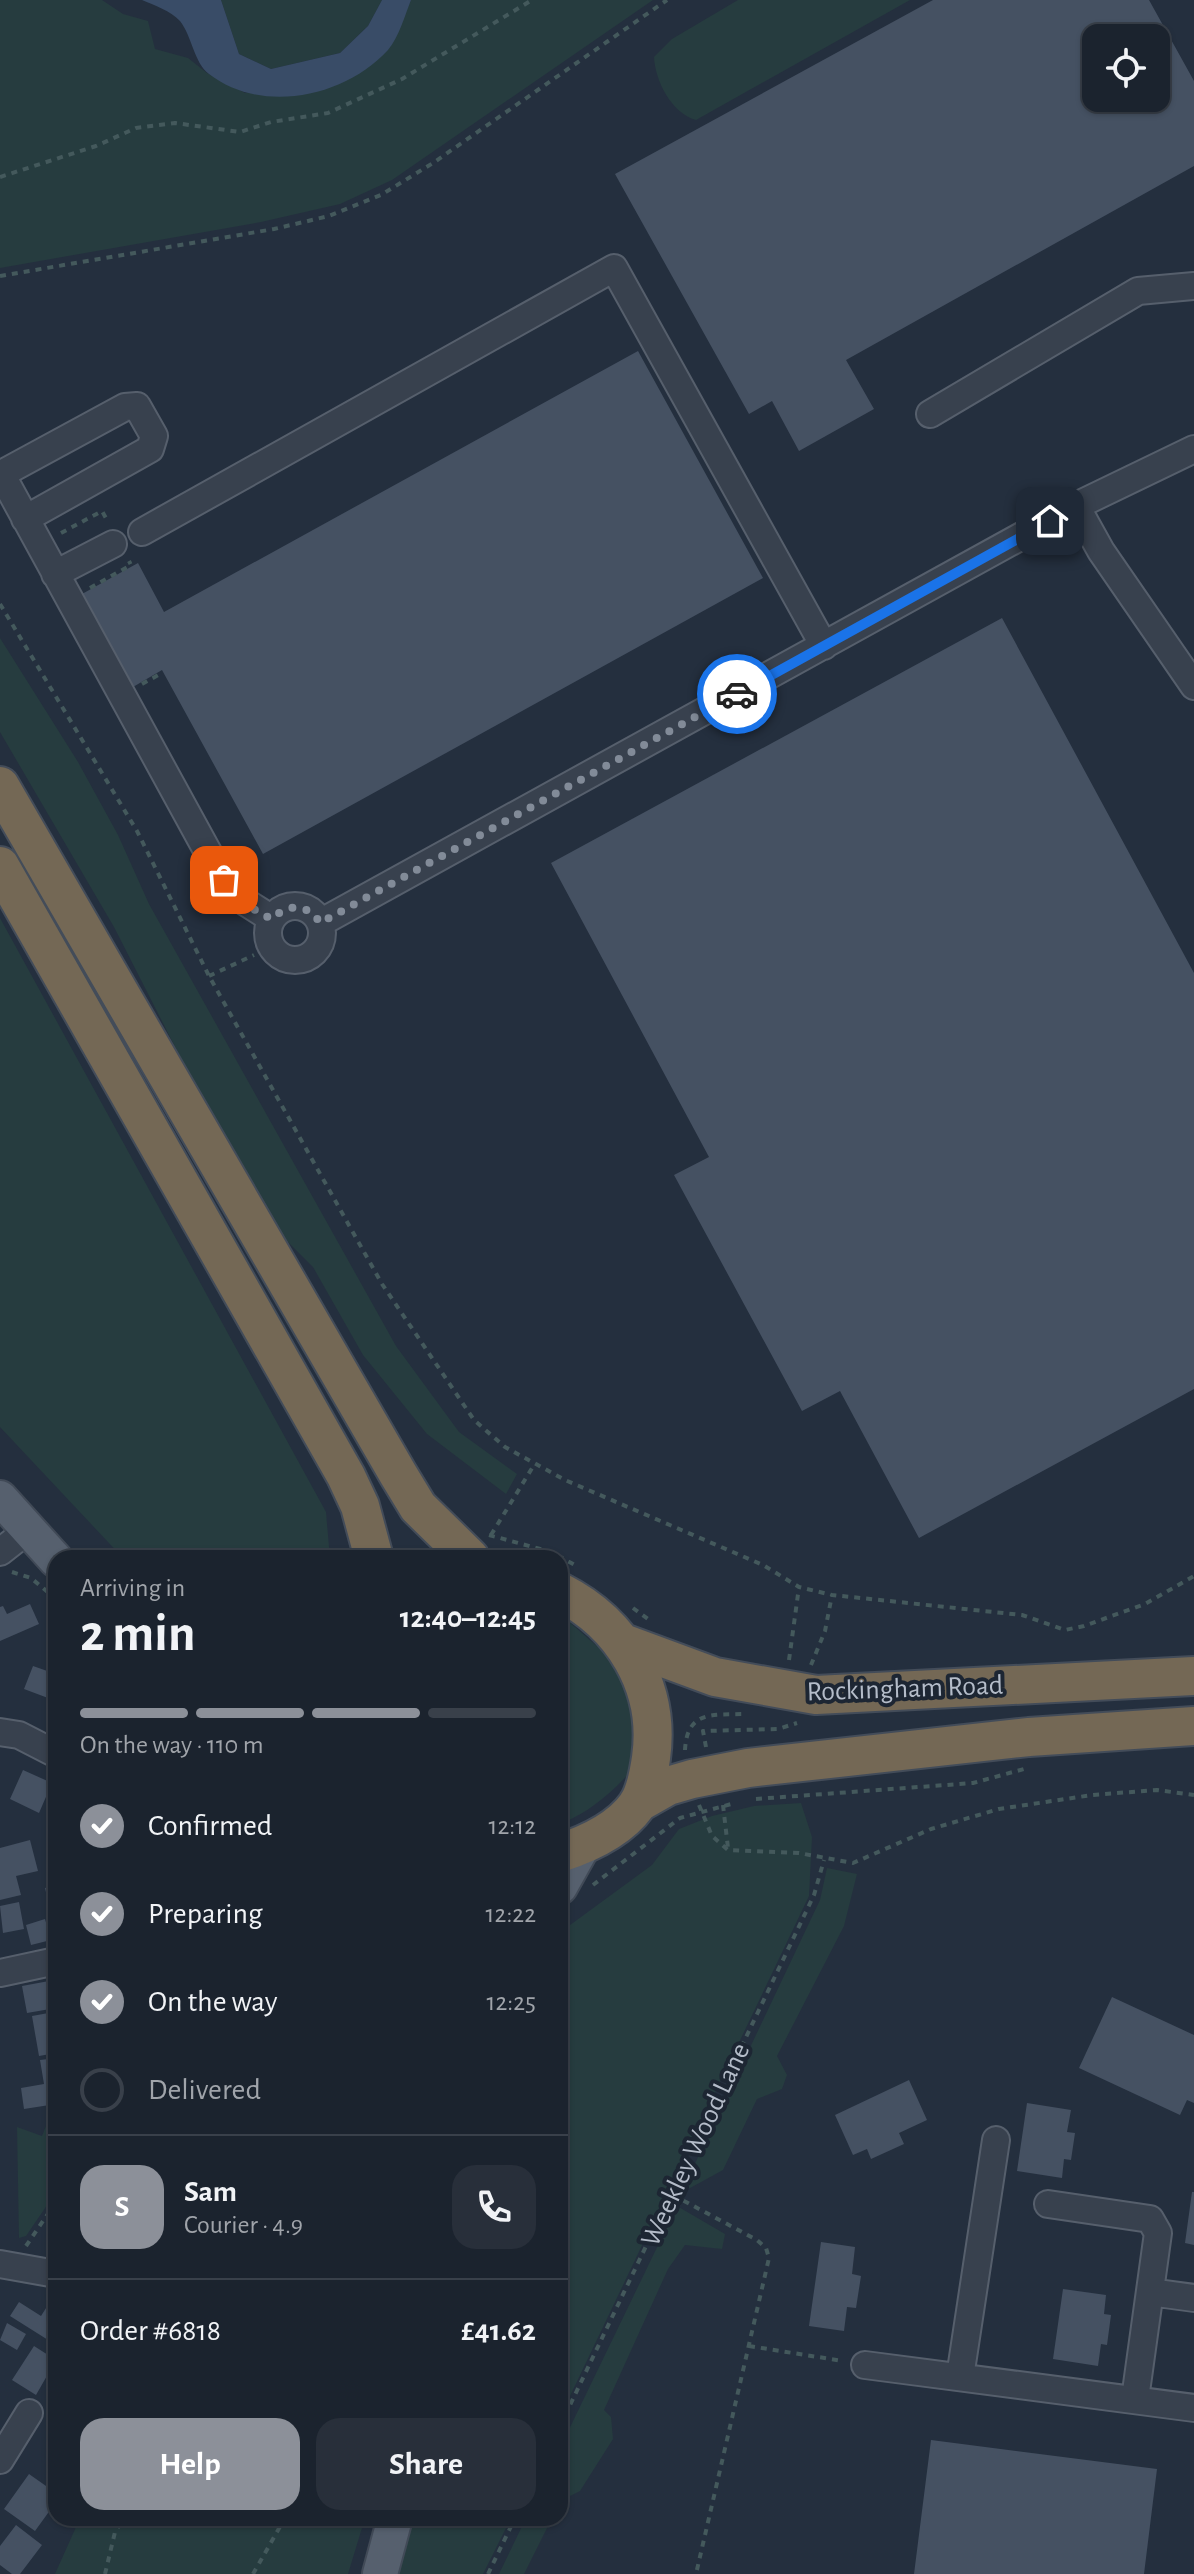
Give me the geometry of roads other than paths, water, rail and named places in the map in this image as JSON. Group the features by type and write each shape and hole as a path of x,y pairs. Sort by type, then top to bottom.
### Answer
{"highway":[{"path":"0,786 418,1507 480,1547"},
{"path":"0,866 346,1476 360,1506 372,1550"},
{"path":"568,1597 589,1610 623,1643 640,1672 651,1703 654,1737 649,1771 638,1803"},
{"name":"Rockingham Road","path":"623,1643 715,1677 785,1692 816,1695 1194,1676"},
{"name":"Rockingham Road","path":"572,1849 621,1821 638,1803 668,1786 692,1779 748,1768 1029,1737 1194,1726"}],"main road":[{"path":"0,1499 48,1551"},
{"path":"571,1898 572,1849"},
{"path":"380,2574 393,2526"}],"street":[{"path":"142,532 614,268 824,646"},
{"path":"930,414 1138,291 1194,286"},
{"path":"25,519 150,449 154,436 137,406 125,407 7,471 5,481 25,519 55,574 215,865 233,894 272,919"},
{"path":"320,923 1076,506 1194,449"},
{"path":"1076,506 1101,551 1194,686"},
{"path":"55,574 115,540"},
{"path":"299,907 308,910 320,923 322,932 316,950 301,960 291,960 272,948 268,934 272,919 282,910 299,907"},
{"path":"3,1560 28,1530"},
{"path":"0,1732 19,1735 48,1750"},
{"path":"0,1973 48,1963"},
{"path":"960,2377 996,2140"},
{"path":"1048,2204 1150,2219 1158,2233 1135,2399"},
{"path":"11,2257 48,2271"},
{"path":"1150,2292 1194,2298"},
{"path":"865,2365 1194,2408"},
{"path":"0,2460 29,2413"}],"water":[{"path":"142,0 221,0 239,54 271,69 340,53 368,26 382,0 411,0 392,45 370,66 326,89 278,97 230,87 209,74 200,63 180,21 167,11"}]}
